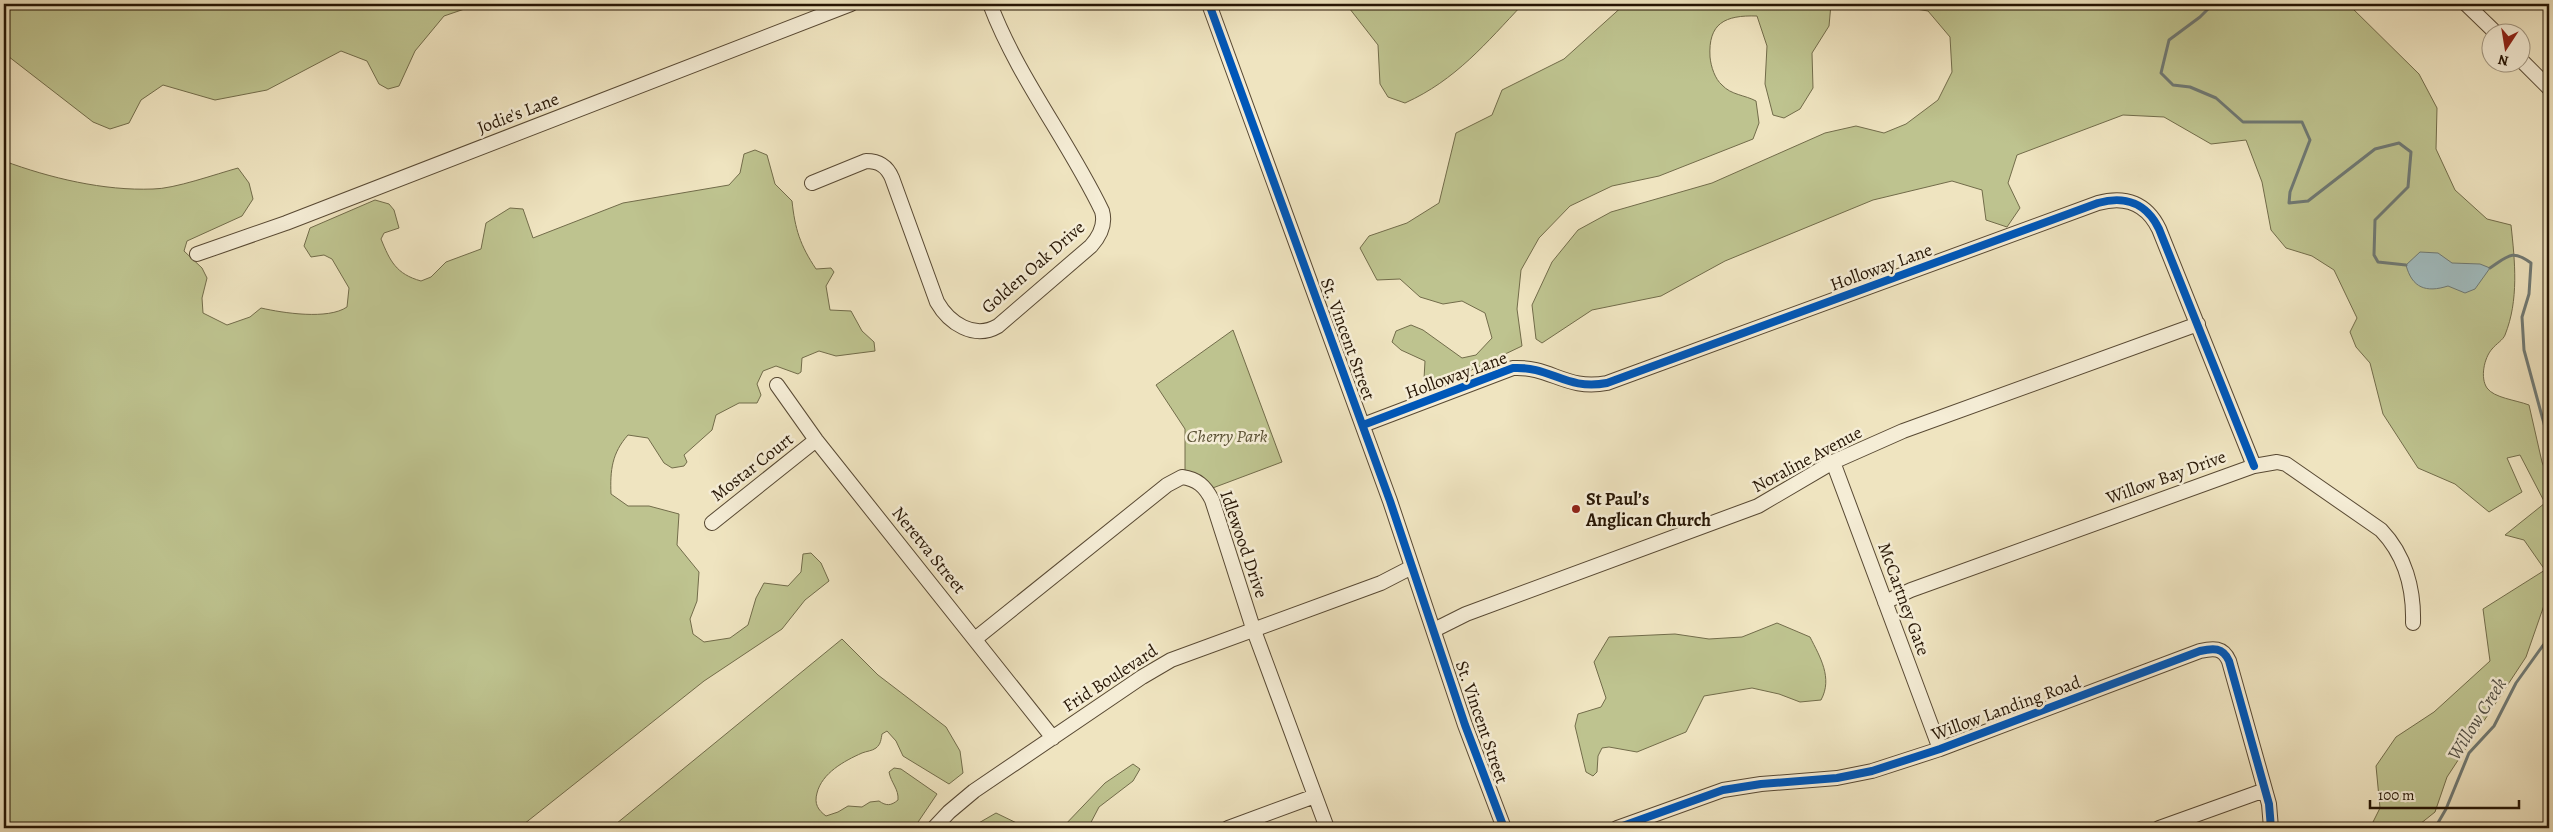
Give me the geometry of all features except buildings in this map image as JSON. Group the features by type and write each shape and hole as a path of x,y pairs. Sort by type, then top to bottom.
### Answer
{"street":[{"name":"Jodie's Lane","path":"198,254 286,223 851,4"},
{"name":"Golden Oak Drive","path":"812,183 866,161 873,161 886,167 892,178 937,302 952,320 972,330 986,331 998,326 1091,246 1102,230 1104,217 1102,211 1016,62 990,4"},
{"name":"St. Vincent Street","path":"1209,4 1363,425 1466,725 1504,828"},
{"path":"2466,4 2485,22"},
{"path":"2530,69 2549,88"},
{"name":"Holloway Lane","path":"1363,425 1513,368 1538,370 1582,386 1606,383 2110,200 2131,202 2150,213 2159,229 2254,466"},
{"name":"Noraline Avenue","path":"1434,630 1466,614 1758,506 1833,462 1903,431 2198,324"},
{"name":"Neretva Street","path":"778,385 816,440 1053,738"},
{"name":"Mostar Court","path":"712,523 816,440"},
{"name":"McCartney Gate","path":"1833,462 1940,749"},
{"name":"Willow Bay Drive","path":"1885,602 1911,590 2254,466 2272,462 2286,464 2381,530 2390,539 2404,566 2412,594 2413,623"},
{"name":"Idlewood Drive","path":"975,639 1167,484 1182,477 1196,480 1208,492 1253,628 1327,828"},
{"name":"Frid Boulevard","path":"934,828 949,812 974,791 1156,668 1253,628 1381,583 1412,567"},
{"name":"Willow Landing Road","path":"1617,828 1723,790 1761,784 1837,778 1872,771 1940,749 2200,651 2216,648 2226,654 2229,661 2265,790 2271,828"},
{"path":"2159,828 2265,790"},
{"path":"1228,828 1315,796"}],"green space":[{"path":"4,4 479,4 444,16 415,51 399,86 388,89 379,84 367,61 341,51 267,90 215,100 163,85 141,100 129,123 110,129 93,122 4,53"},
{"path":"1346,4 1523,4 1455,72 1423,94 1405,103 1388,97 1380,84 1378,45"},
{"path":"1625,4 1831,4 1829,26 1812,53 1813,88 1800,109 1784,118 1773,115 1765,84 1767,46 1757,16 1736,17 1721,23 1712,36 1710,45 1712,69 1717,80 1726,88 1756,101 1759,123 1753,139 1659,176 1612,186 1570,206 1539,238 1521,270 1517,309 1522,346 1440,385 1424,379 1425,361 1401,350 1392,342 1396,331 1411,325 1423,330 1462,358 1476,355 1492,338 1485,313 1462,301 1443,304 1420,297 1400,279 1377,280 1360,248 1369,236 1407,223 1439,203 1456,133 1492,115 1502,90 1564,59"},
{"path":"1887,4 2348,4 2419,74 2437,108 2436,149 2455,190 2487,219 2511,225 2515,267 2512,308 2505,335 2489,353 2483,374 2485,384 2490,391 2529,405 2542,462 2549,480 2549,591 2526,657 2447,777 2435,812 2415,828 2370,828 2380,808 2376,766 2396,737 2434,712 2490,661 2483,609 2545,570 2524,540 2505,535 2545,503 2520,455 2507,458 2522,492 2489,512 2455,484 2418,468 2383,414 2370,363 2356,347 2350,332 2357,318 2334,270 2312,256 2286,248 2271,230 2262,182 2246,140 2211,144 2164,117 2123,115 2017,155 2008,183 2020,208 2007,227 1986,220 1982,190 1952,181 1873,200 1725,261 1661,296 1592,310 1542,343 1536,339 1532,305 1552,262 1578,230 1611,212 1712,183 1825,133 1856,126 1884,133 1906,124 1938,100 1952,72 1950,37 1928,11"},
{"path":"755,150 767,155 775,184 792,201 799,236 816,269 831,268 834,272 826,286 830,310 851,311 862,331 874,342 875,351 836,356 819,351 802,358 801,372 798,374 776,366 763,371 757,384 761,395 757,403 739,403 716,415 712,430 684,455 687,462 684,466 672,468 664,463 648,438 628,435 615,455 611,477 611,494 628,506 649,506 679,514 677,545 699,572 697,601 690,619 693,634 704,642 730,638 748,625 756,598 764,583 788,586 801,572 803,554 811,553 821,563 829,581 805,600 782,629 704,681 519,828 4,828 4,161 58,178 96,186 134,189 172,187 238,168 249,183 253,199 242,216 187,241 184,251 202,268 207,278 202,298 203,313 227,325 250,317 261,308 281,312 317,314 339,311 347,307 349,288 332,259 324,255 311,257 304,246 310,228 375,200 389,204 394,210 399,228 384,233 381,239 391,260 405,275 421,281 431,277 446,262 481,249 486,223 510,208 523,209 533,238 623,203 729,185 740,173 744,154"},
{"name":"Cherry Park","path":"1233,330 1282,462 1210,489 1185,472 1185,429 1156,385"},
{"path":"1777,623 1810,637 1824,668 1826,684 1821,700 1800,702 1779,694 1752,688 1704,696 1686,732 1637,752 1609,747 1602,748 1598,756 1597,772 1593,776 1586,772 1575,726 1578,714 1601,707 1606,698 1594,662 1609,637 1675,634 1709,639 1742,637"},
{"path":"842,639 878,675 946,727 960,751 963,773 949,784 903,756 896,741 887,731 882,734 880,743 876,748 848,760 835,768 824,779 817,793 817,806 826,816 848,806 862,807 870,802 879,801 884,804 891,804 898,800 898,796 889,772 894,768 901,769 937,794 914,828 611,828"},
{"path":"1133,764 1140,769 1133,781 1099,807 1088,828 1062,828 1105,783"},
{"path":"996,813 1027,828 970,828"}],"water":[{"path":"2420,252 2438,253 2452,263 2480,264 2490,268 2475,289 2465,293 2448,286 2433,289 2421,287 2412,279 2406,265"}],"waterway":[{"name":"Willow Creek","path":"2213,4 2200,17 2169,40 2161,73 2173,85 2190,87 2216,98 2243,122 2302,122 2310,140 2290,192 2289,203 2308,201 2375,149 2399,143 2411,152 2408,187 2375,220 2374,255 2378,262 2406,265"},
{"name":"Willow Creek","path":"2490,268 2506,257 2514,255 2531,263 2529,294 2522,317 2524,350 2549,442"},
{"name":"Willow Creek","path":"2435,828 2446,809 2469,753 2494,726 2516,683 2544,644 2549,629"}],"cycle path":[{"path":"1209,4 1390,501 1465,725 1504,828"},
{"path":"1363,425 1513,368 1526,368 1580,384 1607,383 2098,203 2118,200 2126,201 2142,208 2154,220 2159,229 2254,466"},
{"path":"1617,828 1723,790 1761,784 1837,778 1872,771 1940,749 2209,649 2221,651 2227,656 2229,661 2269,804 2271,828"}],"place":[{"name":"St Paul’s Anglican Church","path":"1576,509"}]}
